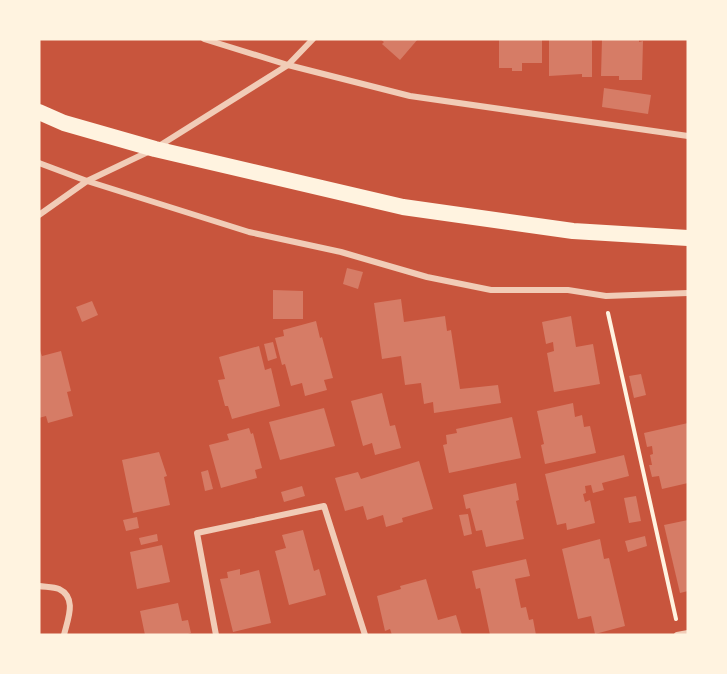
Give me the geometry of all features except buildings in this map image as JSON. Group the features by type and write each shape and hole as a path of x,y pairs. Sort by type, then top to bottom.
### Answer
{"highway":[{"path":"39,112 64,123 155,149 403,207 573,231 688,238"}],"street":[{"path":"204,39 288,65 410,96 688,136"},
{"path":"39,215 87,182 155,149 288,65 313,39"},
{"path":"39,163 87,182 249,232 341,252 427,277 491,290 568,291 606,296 688,293"},
{"path":"216,635 197,533 324,506 365,635"},
{"path":"39,586 59,589 69,600 71,606 64,635"},
{"path":"678,635 688,633"}],"path":[{"path":"606,296 609,323 678,635"}]}
